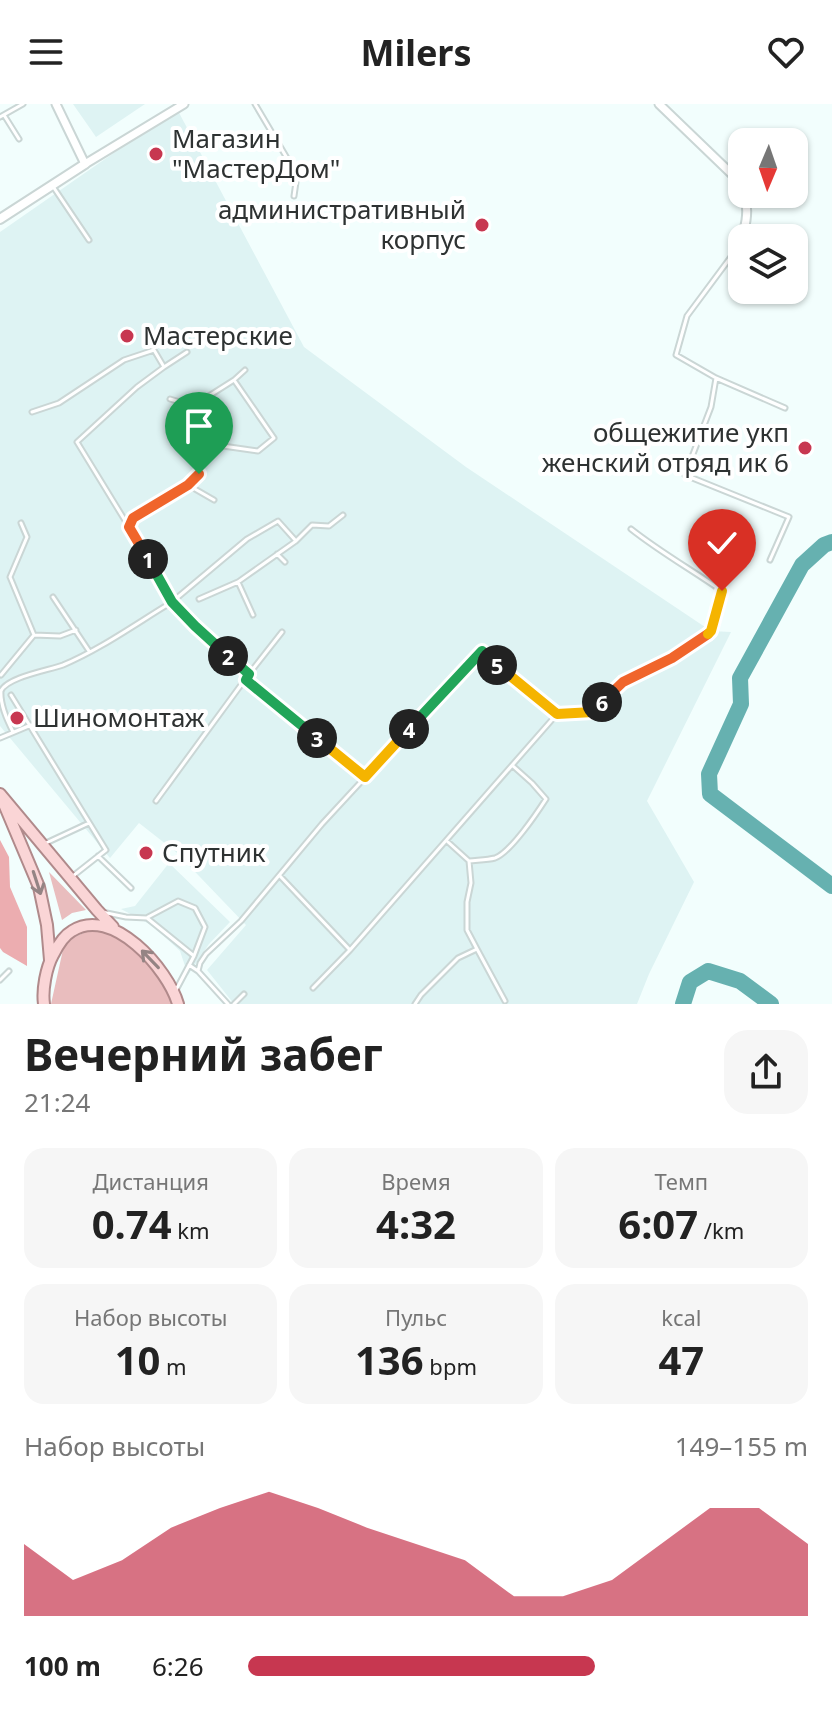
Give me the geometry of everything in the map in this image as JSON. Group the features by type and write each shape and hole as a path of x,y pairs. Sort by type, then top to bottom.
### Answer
{"main road":[{"path":"0,794 117,932 133,943 162,972 177,1001"},
{"path":"0,794 39,887 47,925 50,961 42,1002"},
{"path":"50,961 62,940 73,930 96,925 117,932"}],"street":[{"path":"56,104 85,164"},
{"path":"0,219 184,104"},
{"path":"659,104 728,170"}],"lane":[{"path":"19,139 2,116 23,104"},
{"path":"255,104 297,175 294,196"},
{"path":"52,185 89,240"},
{"path":"728,261 687,316 676,355 716,378 785,408"},
{"path":"32,412 59,403 124,360 154,350 164,367"},
{"path":"187,352 137,387 77,442 172,602 249,674"},
{"path":"193,406 245,370"},
{"path":"716,378 711,407 685,475 789,517 770,560"},
{"path":"129,527 133,518 188,485 199,474 203,458 223,446 258,451 274,438 234,380"},
{"path":"170,399 193,406 223,446"},
{"path":"188,485 214,500"},
{"path":"199,599 238,582 296,541 312,525 329,526 343,515"},
{"path":"13,732 0,706 1,691 7,685 62,665 172,602 247,539 278,521 296,541"},
{"path":"21,523 27,537 10,577 34,635"},
{"path":"631,529 722,591"},
{"path":"277,554 285,562"},
{"path":"198,971 206,954 241,921 322,824 482,651 557,714 593,712 623,682 672,658 711,631 729,554"},
{"path":"238,582 253,615"},
{"path":"53,597 89,651"},
{"path":"34,635 60,636 76,630"},
{"path":"156,801 282,632"},
{"path":"7,685 0,674 34,635"},
{"path":"246,680 365,777"},
{"path":"11,695 106,850 70,878"},
{"path":"313,988 557,714"},
{"path":"0,738 31,725"},
{"path":"469,861 496,857 507,850 546,799 512,766"},
{"path":"42,844 89,823"},
{"path":"446,841 469,861 471,883 467,930 505,1001"},
{"path":"98,856 131,888"},
{"path":"280,876 350,950"},
{"path":"97,910 147,918 178,901 195,908 205,927 177,1001"},
{"path":"147,918 194,956"},
{"path":"415,1004 458,958 477,949"},
{"path":"189,965 228,1004"},
{"path":"0,980 9,971"},
{"path":"234,1004 244,994"}],"shaded area":[{"path":"73,104 145,104 96,137"},
{"path":"177,109 304,347 466,467 711,631 731,632 647,801 694,882 637,1004 234,1004 207,970 246,925 176,852 139,823 110,858 0,726 0,232"},
{"path":"0,840 9,857 10,887 27,927 27,966 0,948"},
{"path":"169,863 230,922 209,944 188,975 180,951 153,926 121,909 135,906"},
{"path":"49,872 86,910 72,913 62,920"},
{"path":"88,931 117,937 138,952 163,983 171,1004 51,1004 64,945"}],"waterway":[{"path":"832,542 824,545 802,565 740,678 741,704 709,774 710,794 832,886"},
{"path":"683,1004 690,982 708,971 740,981 771,1004"}],"place":[{"name":"Магазин \"МастерДом\"","path":"156,154"},
{"name":"административный корпус","path":"482,225"},
{"name":"Мастерские","path":"127,336"},
{"name":"общежитие укп женский отряд ик 6","path":"805,448"},
{"name":"Шиномонтаж","path":"17,718"},
{"name":"Спутник","path":"146,853"}],"route":[{"path":"199,474 188,485 133,518 129,527 172,602 249,674 246,680 365,777 482,651 557,714 593,712 623,682 672,658 711,631 722,591"}]}
